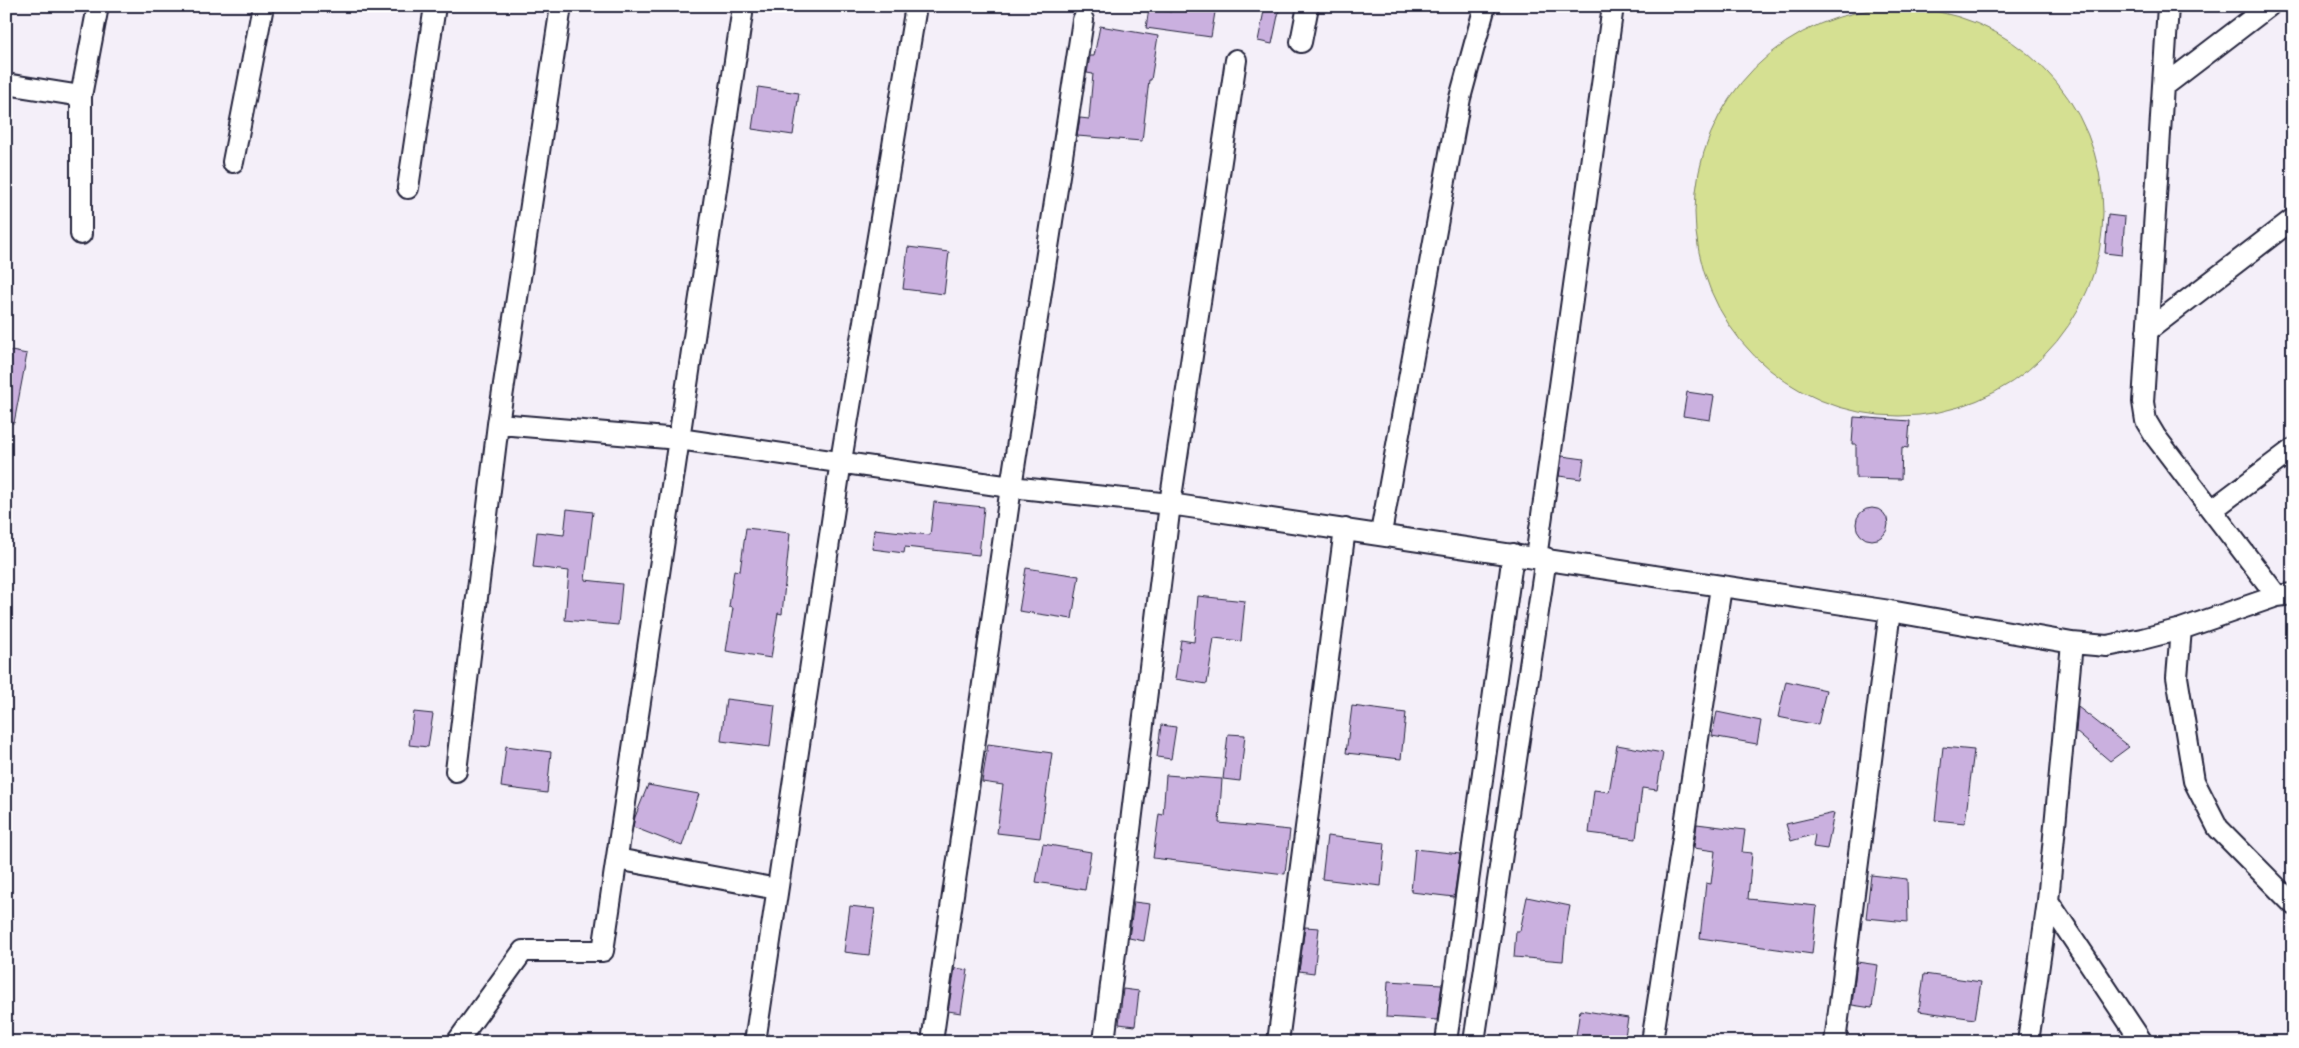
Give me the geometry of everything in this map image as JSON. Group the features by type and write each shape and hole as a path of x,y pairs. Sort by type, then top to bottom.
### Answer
{"street":[{"path":"81,234 81,96 98,6"},
{"path":"233,162 263,6"},
{"path":"408,188 435,6"},
{"path":"456,771 498,424 561,6"},
{"path":"754,1042 841,461 916,6"},
{"path":"1301,42 1308,6"},
{"path":"1381,534 1460,98 1485,6"},
{"path":"1474,1042 1541,558 1613,6"},
{"path":"498,424 679,439 1011,487 1170,504 1890,611 2072,643 2107,646 2181,629 2285,595 2212,510 2155,436 2146,420 2143,402 2168,6"},
{"path":"2163,87 2269,6"},
{"path":"457,1042 523,950 604,951 742,14"},
{"path":"932,1042 1011,487 1083,20"},
{"path":"1104,1042 1170,504 1236,60"},
{"path":"6,84 81,96"},
{"path":"2147,331 2293,219"},
{"path":"2212,510 2293,449"},
{"path":"1278,1042 1346,529"},
{"path":"1446,1042 1513,554"},
{"path":"1652,1042 1721,587"},
{"path":"1836,1042 1890,611"},
{"path":"2181,629 2177,677 2194,781 2218,828 2293,904"},
{"path":"2028,1042 2048,901 2072,643"},
{"path":"617,859 777,890"},
{"path":"2048,901 2142,1042"}],"green space":[{"path":"1899,8 1939,12 1977,24 1995,32 2012,43 2043,68 2068,99 2079,116 2087,134 2099,172 2103,212 2099,252 2087,290 2079,308 2068,325 2043,356 2012,381 1995,392 1977,400 1939,412 1899,416 1859,412 1821,400 1803,392 1786,381 1755,356 1730,325 1719,308 1711,290 1699,252 1695,212 1699,172 1711,134 1719,116 1730,99 1755,68 1786,43 1803,32 1821,24 1859,12"}],"building":[{"path":"1172,6 1216,6 1211,37 1146,28 1149,8 1171,12"},
{"path":"1265,6 1280,6 1272,44 1258,41"},
{"path":"1100,26 1158,36 1151,80 1149,80 1142,141 1077,136 1080,118 1089,119 1093,74 1087,73 1090,56 1094,56"},
{"path":"758,87 799,93 793,135 752,129"},
{"path":"2108,215 2125,217 2122,255 2105,253"},
{"path":"908,247 949,252 944,294 903,289"},
{"path":"6,350 27,354 14,423 6,422"},
{"path":"1687,392 1714,396 1710,420 1683,416"},
{"path":"1854,417 1910,421 1908,448 1902,447 1901,479 1856,478 1856,444 1852,444"},
{"path":"1562,456 1584,459 1581,479 1559,476"},
{"path":"934,502 984,507 979,555 905,547 904,553 872,549 874,529 930,535"},
{"path":"1872,508 1878,509 1883,513 1887,518 1887,530 1883,535 1878,539 1872,540 1866,539 1861,535 1857,530 1856,524 1857,518 1861,513 1866,509"},
{"path":"567,509 593,512 585,580 622,584 618,625 565,620 569,571 533,567 537,532 564,535"},
{"path":"746,528 790,533 782,614 778,613 771,658 726,651 733,608 729,607 734,570 740,571"},
{"path":"1026,568 1079,576 1072,619 1019,611"},
{"path":"1198,596 1245,601 1241,641 1214,638 1207,684 1175,679 1181,640 1194,642"},
{"path":"1786,681 1826,690 1818,725 1778,717"},
{"path":"726,699 775,705 770,747 721,741"},
{"path":"1352,706 1406,713 1401,759 1346,753"},
{"path":"2078,707 2129,747 2110,761 2076,732"},
{"path":"414,712 433,714 428,747 409,745"},
{"path":"1717,712 1761,721 1757,744 1712,736"},
{"path":"1161,725 1176,727 1171,759 1157,757"},
{"path":"1228,734 1245,735 1240,781 1223,779"},
{"path":"988,744 1052,753 1040,838 997,833 1003,785 982,782"},
{"path":"1617,745 1663,753 1657,790 1642,788 1636,839 1589,833 1594,790 1609,792"},
{"path":"506,746 551,752 547,793 501,787"},
{"path":"1943,747 1974,750 1965,823 1935,820"},
{"path":"1166,775 1222,779 1219,823 1290,830 1285,874 1153,858 1159,814 1163,815"},
{"path":"648,785 699,794 682,846 633,827"},
{"path":"1834,813 1827,849 1813,847 1815,834 1791,841 1786,824"},
{"path":"1697,824 1745,830 1742,852 1752,853 1748,899 1817,906 1812,954 1700,938 1706,883 1711,884 1715,851 1694,848"},
{"path":"1327,836 1385,843 1381,886 1322,879"},
{"path":"1043,844 1091,852 1085,890 1036,882"},
{"path":"1415,849 1460,854 1454,897 1411,892"},
{"path":"1871,875 1907,879 1908,922 1866,918"},
{"path":"1527,897 1570,906 1563,961 1514,957 1516,931 1520,931"},
{"path":"1134,902 1150,904 1144,941 1129,938"},
{"path":"850,906 875,909 869,955 844,952"},
{"path":"1305,927 1319,928 1314,973 1299,971"},
{"path":"1857,962 1878,965 1872,1008 1852,1005"},
{"path":"955,968 968,970 961,1013 948,1011"},
{"path":"1924,974 1981,982 1975,1019 1919,1011"},
{"path":"1388,981 1442,984 1437,1020 1386,1017"},
{"path":"1123,989 1139,991 1135,1026 1119,1024"},
{"path":"1580,1010 1628,1018 1624,1042 1575,1042"}]}
